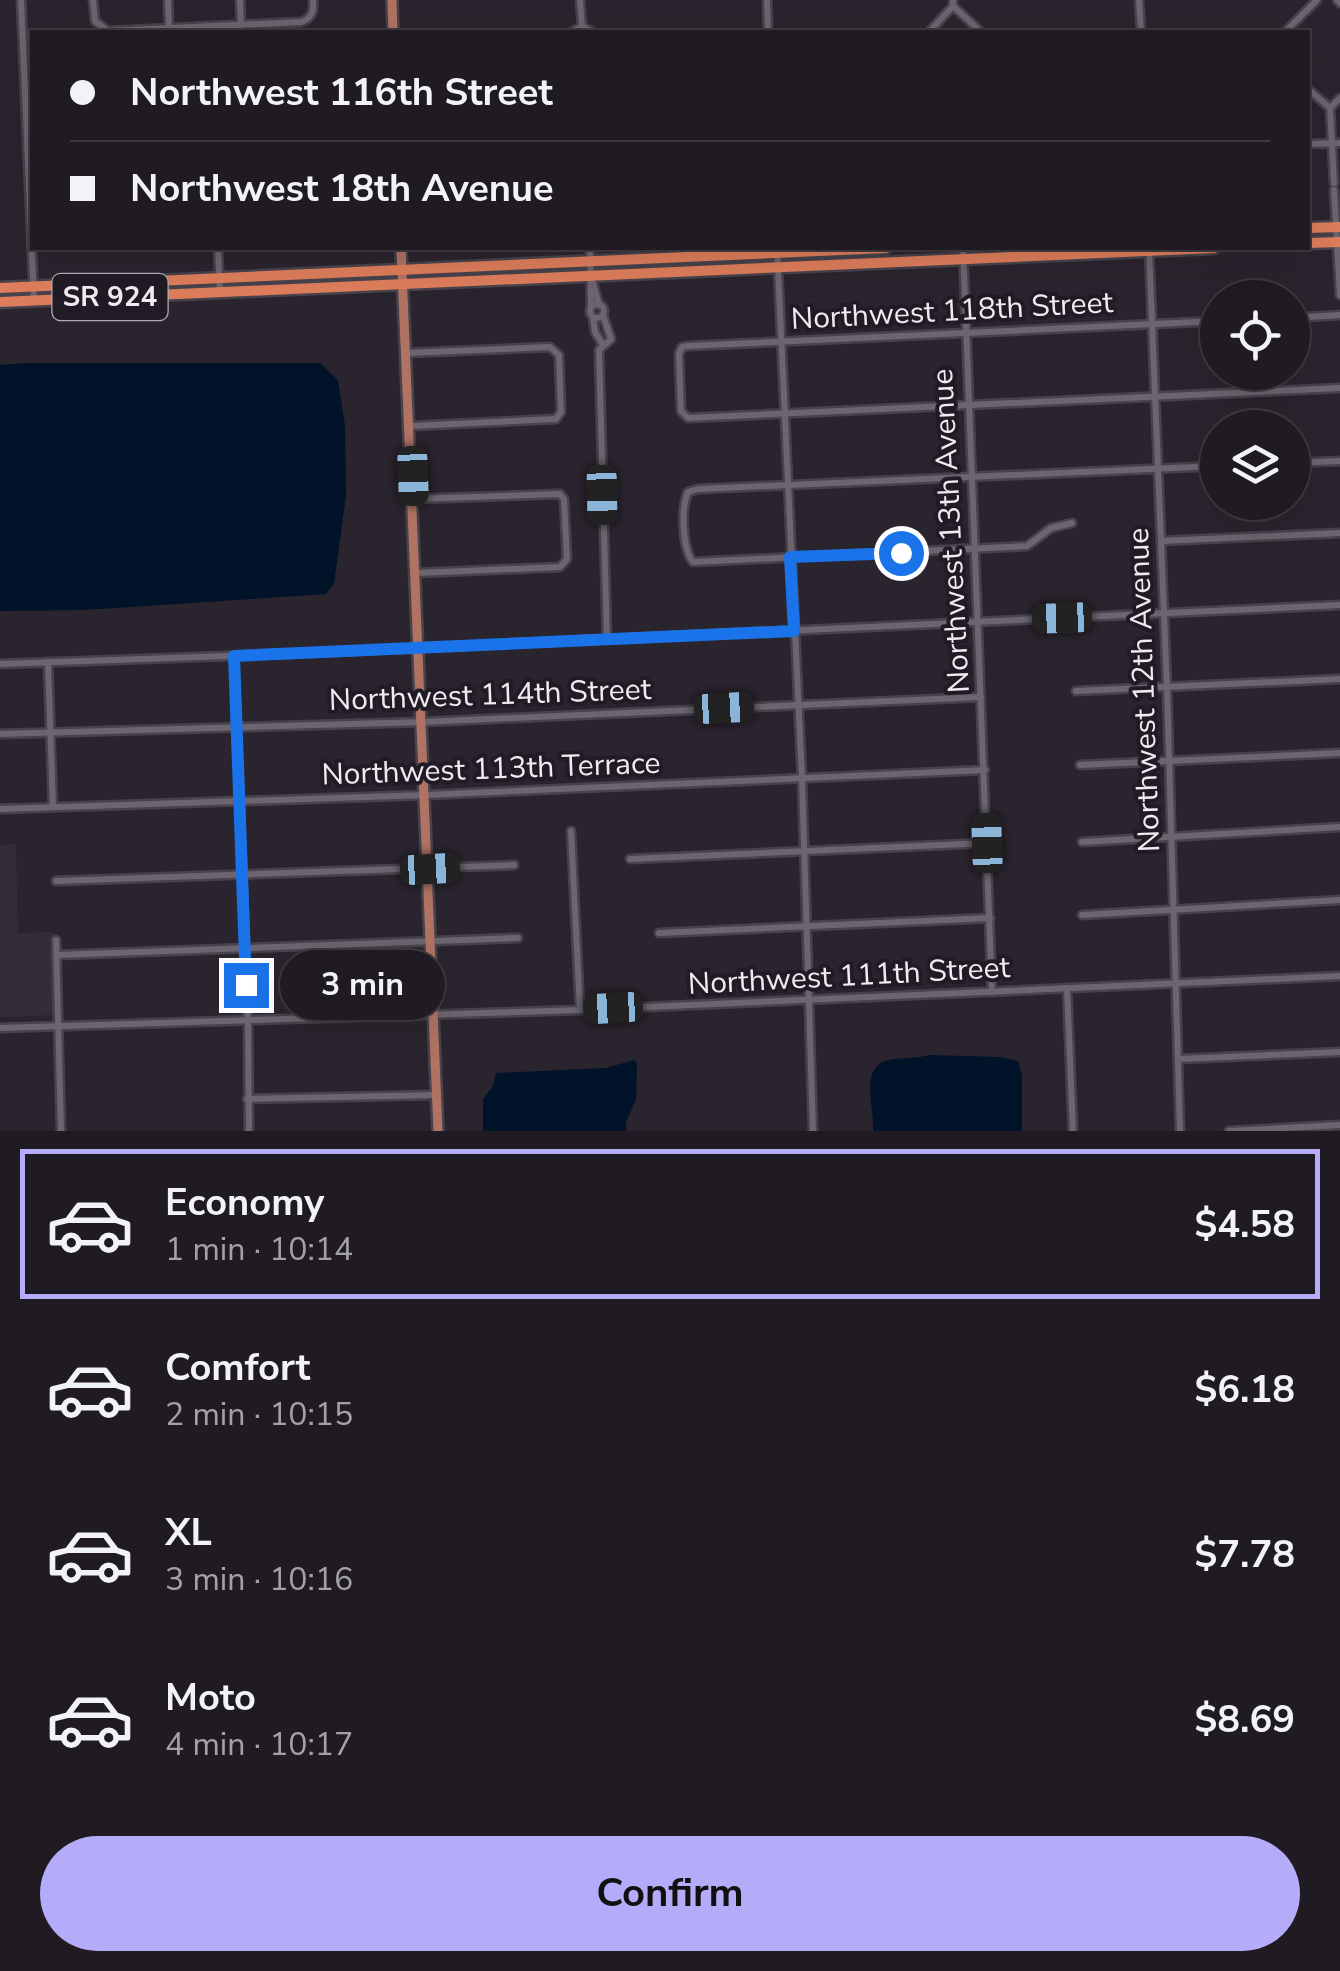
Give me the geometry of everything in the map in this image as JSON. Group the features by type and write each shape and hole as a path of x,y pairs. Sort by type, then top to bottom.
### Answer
{"highway":[{"path":"1310,228 1338,227"},
{"path":"1310,243 1338,242"},
{"name":"SR 924","path":"0,288 777,250"},
{"name":"SR 924","path":"0,302 777,266 963,253 1102,250"}],"main road":[{"path":"392,0 393,30"},
{"path":"401,250 438,1131"}],"street":[{"path":"21,0 30,150"},
{"path":"93,0 95,21 108,30 209,30 300,22 309,19 314,10 313,0"},
{"path":"168,0 170,28"},
{"path":"240,0 241,25"},
{"path":"580,0 582,26"},
{"path":"767,0 768,30"},
{"path":"1139,0 1141,30"},
{"path":"1287,30 1316,0"},
{"path":"931,30 953,3 979,30"},
{"path":"575,30 582,26"},
{"path":"582,26 589,30"},
{"path":"1310,91 1330,108 1336,143 1334,186 1340,295"},
{"path":"1330,108 1340,98"},
{"path":"1310,144 1336,143"},
{"path":"32,250 34,300"},
{"path":"218,250 220,292"},
{"path":"590,250 595,306 592,317 602,338"},
{"path":"777,250 802,778 813,1131"},
{"name":"Northwest 12th Avenue","path":"1149,250 1170,760 1180,1131"},
{"name":"Northwest 13th Avenue","path":"963,253 992,992"},
{"path":"595,306 603,315 607,639"},
{"path":"592,317 603,315"},
{"path":"1310,317 1340,315"},
{"name":"Northwest 118th Street","path":"783,412 684,416 679,354 682,347 1200,322"},
{"path":"406,353 550,346 559,355 560,417 410,426"},
{"path":"783,412 1340,388"},
{"path":"1310,462 1340,461"},
{"path":"1072,524 1052,528 1027,546 693,562 686,553 684,500 688,492 787,485 1200,467"},
{"path":"414,500 556,494 564,499 568,559 560,567 417,573"},
{"path":"1161,541 1340,533"},
{"path":"0,664 1340,605"},
{"path":"234,656 249,1131"},
{"path":"48,662 53,807"},
{"path":"1076,691 1340,679"},
{"name":"Northwest 114th Street","path":"0,734 423,722 982,696"},
{"path":"1080,766 1340,753"},
{"name":"Northwest 113th Terrace","path":"0,808 426,796 984,770"},
{"path":"1082,842 1340,827"},
{"path":"571,831 580,1010"},
{"path":"630,859 987,843"},
{"path":"56,882 514,865"},
{"path":"1082,915 1340,900"},
{"path":"659,933 990,918"},
{"path":"57,955 518,938"},
{"path":"56,940 61,1131"},
{"name":"Northwest 111th Street","path":"0,1028 580,1010 1340,976"},
{"path":"1067,988 1072,1131"},
{"path":"1178,1059 1340,1052"},
{"path":"248,1098 437,1095"},
{"path":"1229,1131 1340,1125"}],"shaded area":[{"path":"16,844 18,933 54,932 58,1015 0,1017 0,845"}],"water":[{"path":"320,363 338,380 345,426 346,496 334,584 326,594 84,610 0,611 0,365"},
{"path":"929,1055 1018,1061 1022,1075 1022,1131 873,1131 870,1090 879,1064"},
{"path":"634,1060 636,1099 626,1131 483,1131 483,1099 493,1086 496,1073 606,1068"}],"route":[{"path":"246,985 234,656 794,631 790,557 901,553"}]}
